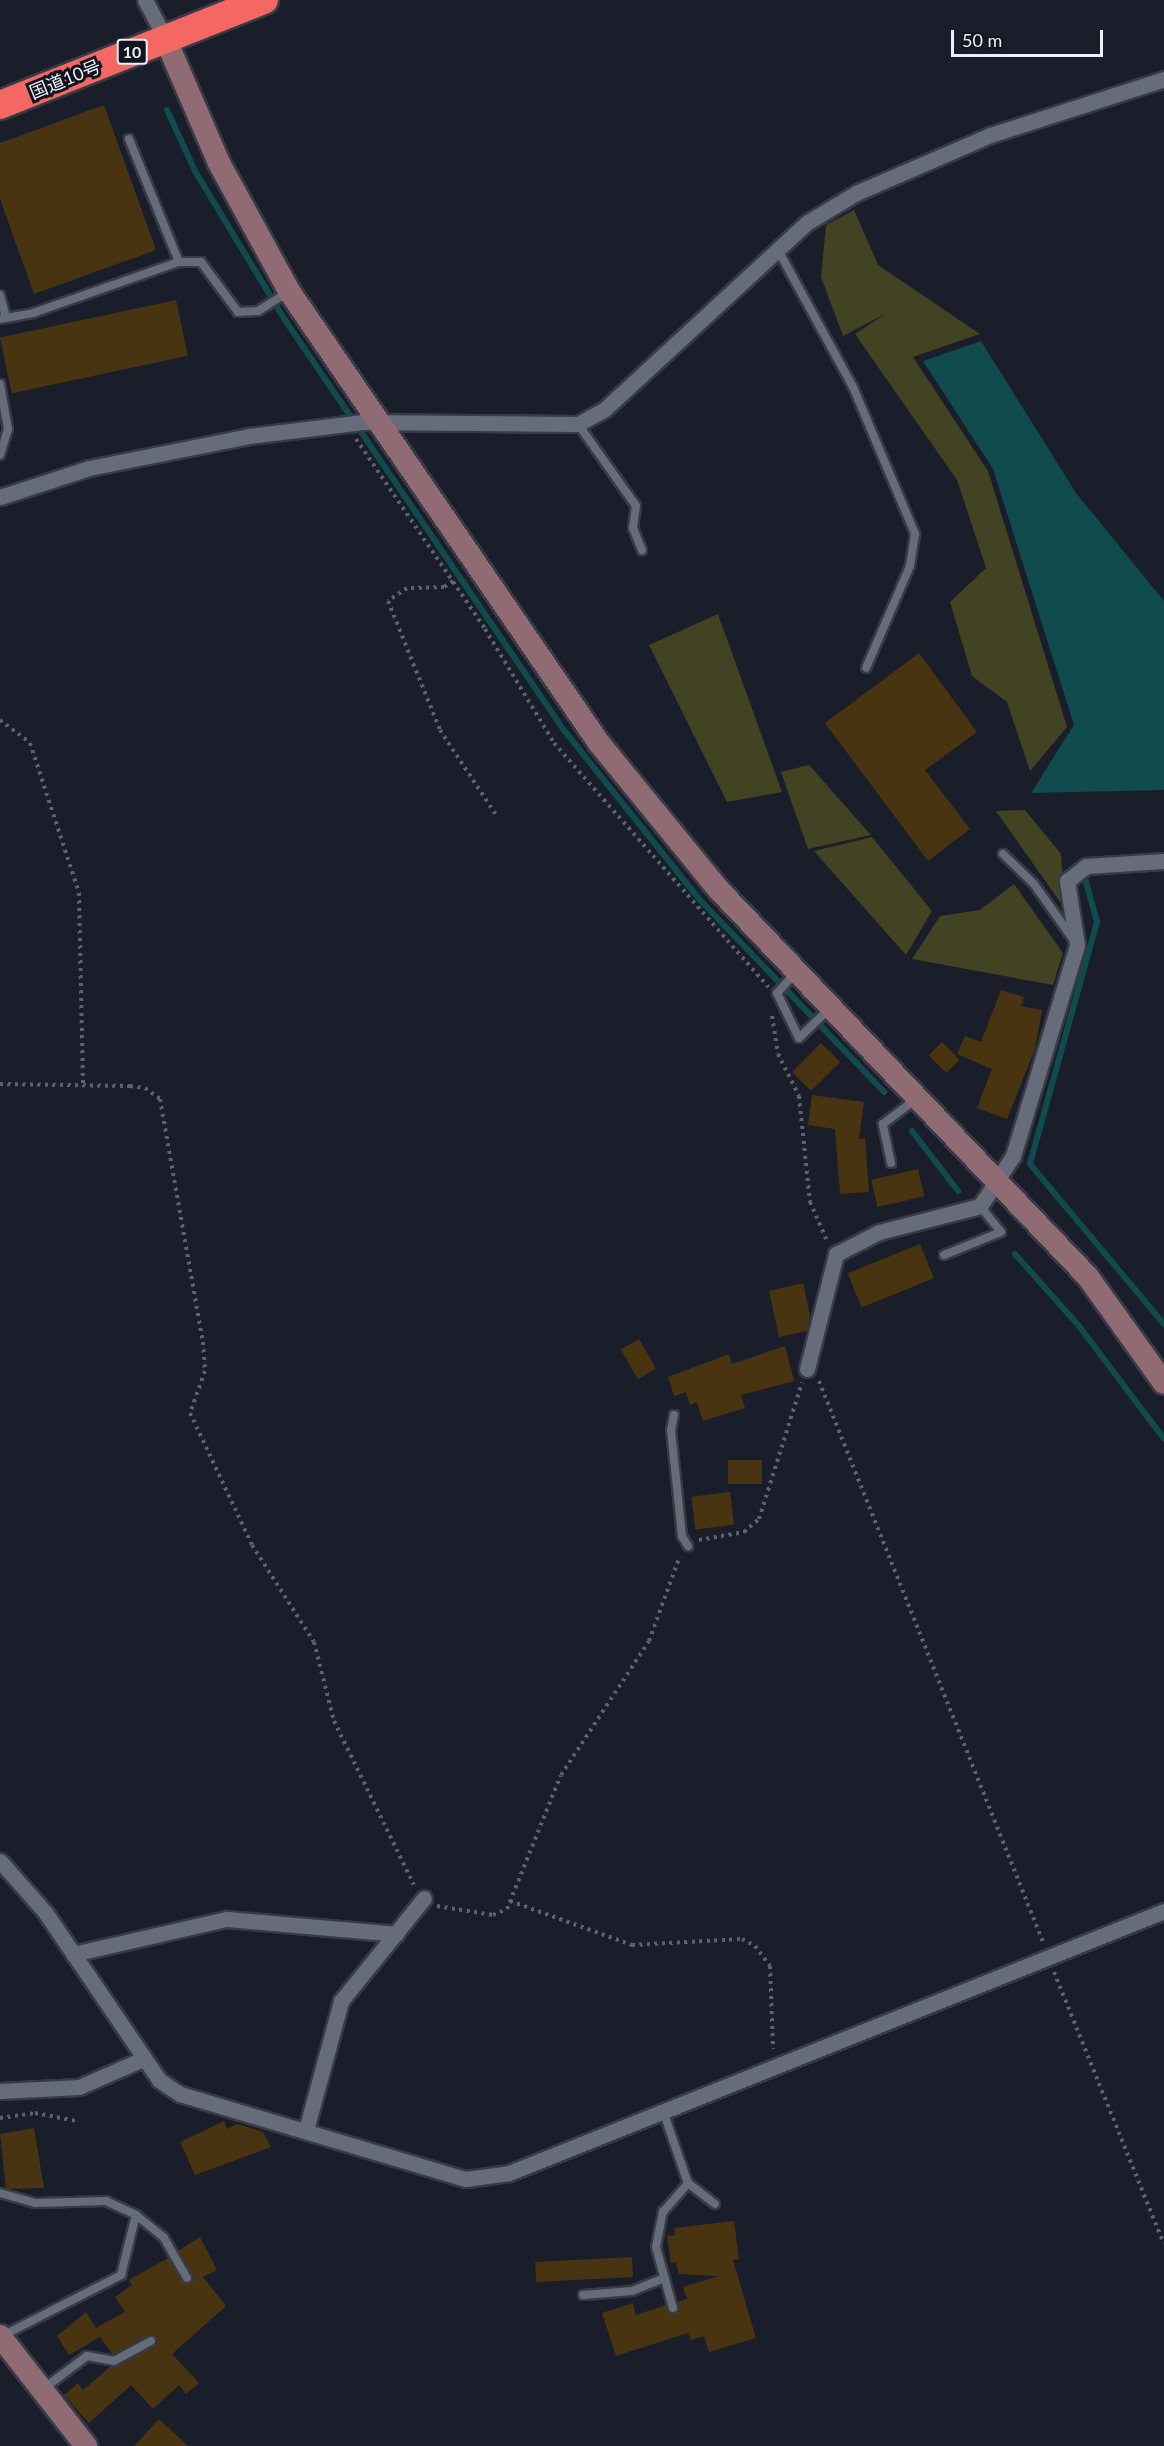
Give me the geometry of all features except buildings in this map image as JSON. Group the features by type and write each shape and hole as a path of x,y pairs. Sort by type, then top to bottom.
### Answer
{"highway":[{"name":"国道10号","path":"0,105 264,0"}],"street":[{"path":"145,0 165,38 219,163 283,295 358,424 599,743 719,890 792,976 826,1012 999,1181 1088,1277 1164,1383"},
{"path":"0,497 89,468 198,444 358,424 578,424 605,409 808,222 856,193 990,135 1164,79"},
{"path":"807,1369 836,1254 879,1232 980,1206 999,1181 1013,1156 1077,945 1067,881 1078,869 1164,861"},
{"path":"0,1861 73,1954 159,2080 180,2094 306,2130 440,2175 482,2179 776,2067 1164,1911"},
{"path":"306,2130 341,2001 424,1898"},
{"path":"73,1954 226,1918 396,1934"},
{"path":"0,2091 79,2087 143,2059"},
{"path":"0,2336 86,2446"}],"lane":[{"path":"129,139 178,262"},
{"path":"778,250 853,387 915,534 910,566 866,668"},
{"path":"0,295 3,318 178,262 201,262 238,312 266,306 283,295"},
{"path":"0,384 8,429 0,455"},
{"path":"578,424 636,506 633,528 642,550"},
{"path":"1003,854 1034,884 1077,945"},
{"path":"792,976 778,992 799,1038 826,1012"},
{"path":"891,1163 883,1124 917,1099"},
{"path":"944,1255 1001,1232 980,1206"},
{"path":"674,1415 670,1430 682,1536 688,1546"},
{"path":"662,2110 688,2183 715,2204"},
{"path":"673,2308 656,2247 658,2228 663,2212 688,2183"},
{"path":"0,2193 36,2203 106,2201 136,2215 164,2238 186,2278"},
{"path":"0,2336 121,2275 136,2215"},
{"path":"583,2295 632,2291 664,2278"},
{"path":"42,2390 87,2356 125,2358 151,2341"}],"path":[{"path":"358,424 554,743 596,797 623,821 759,981 778,992 772,1030 798,1096 810,1202 836,1254"},
{"path":"453,581 444,587 407,588 388,600 440,730 498,818"},
{"path":"0,720 30,743 79,893 83,1085"},
{"path":"0,1084 145,1088 160,1099 203,1342 206,1371 190,1413 252,1545 314,1642 334,1721 424,1898 493,1915 501,1914 510,1901 561,1774 649,1641 688,1546 744,1532 759,1519 783,1430 807,1369"},
{"path":"807,1369 825,1392 1164,2244"},
{"path":"510,1901 632,1945 742,1939 755,1946 770,1966 776,2067"},
{"path":"0,2118 35,2112 76,2121"}],"shaded area":[{"path":"854,210 878,265 980,334 913,357 988,471 1067,727 1030,771 1007,702 972,676 950,602 986,568 957,480 855,334 885,314 843,336 821,277 826,225"},
{"path":"981,341 1076,493 1164,601 1164,790 1031,793 1074,725 993,469 923,361"},
{"path":"718,614 782,792 727,802 649,645"},
{"path":"809,765 871,835 808,849 781,772"},
{"path":"1025,810 1061,854 1065,909 996,811"},
{"path":"872,837 932,911 906,955 814,851"},
{"path":"1014,884 1063,953 1053,985 912,959 940,916 980,910"}],"waterway":[{"path":"167,110 195,171 285,320 563,729 700,900 884,1092"},
{"path":"1085,878 1097,922 1030,1164 1164,1324"},
{"path":"912,1131 958,1191"},
{"path":"1015,1254 1079,1326 1164,1439"}]}
